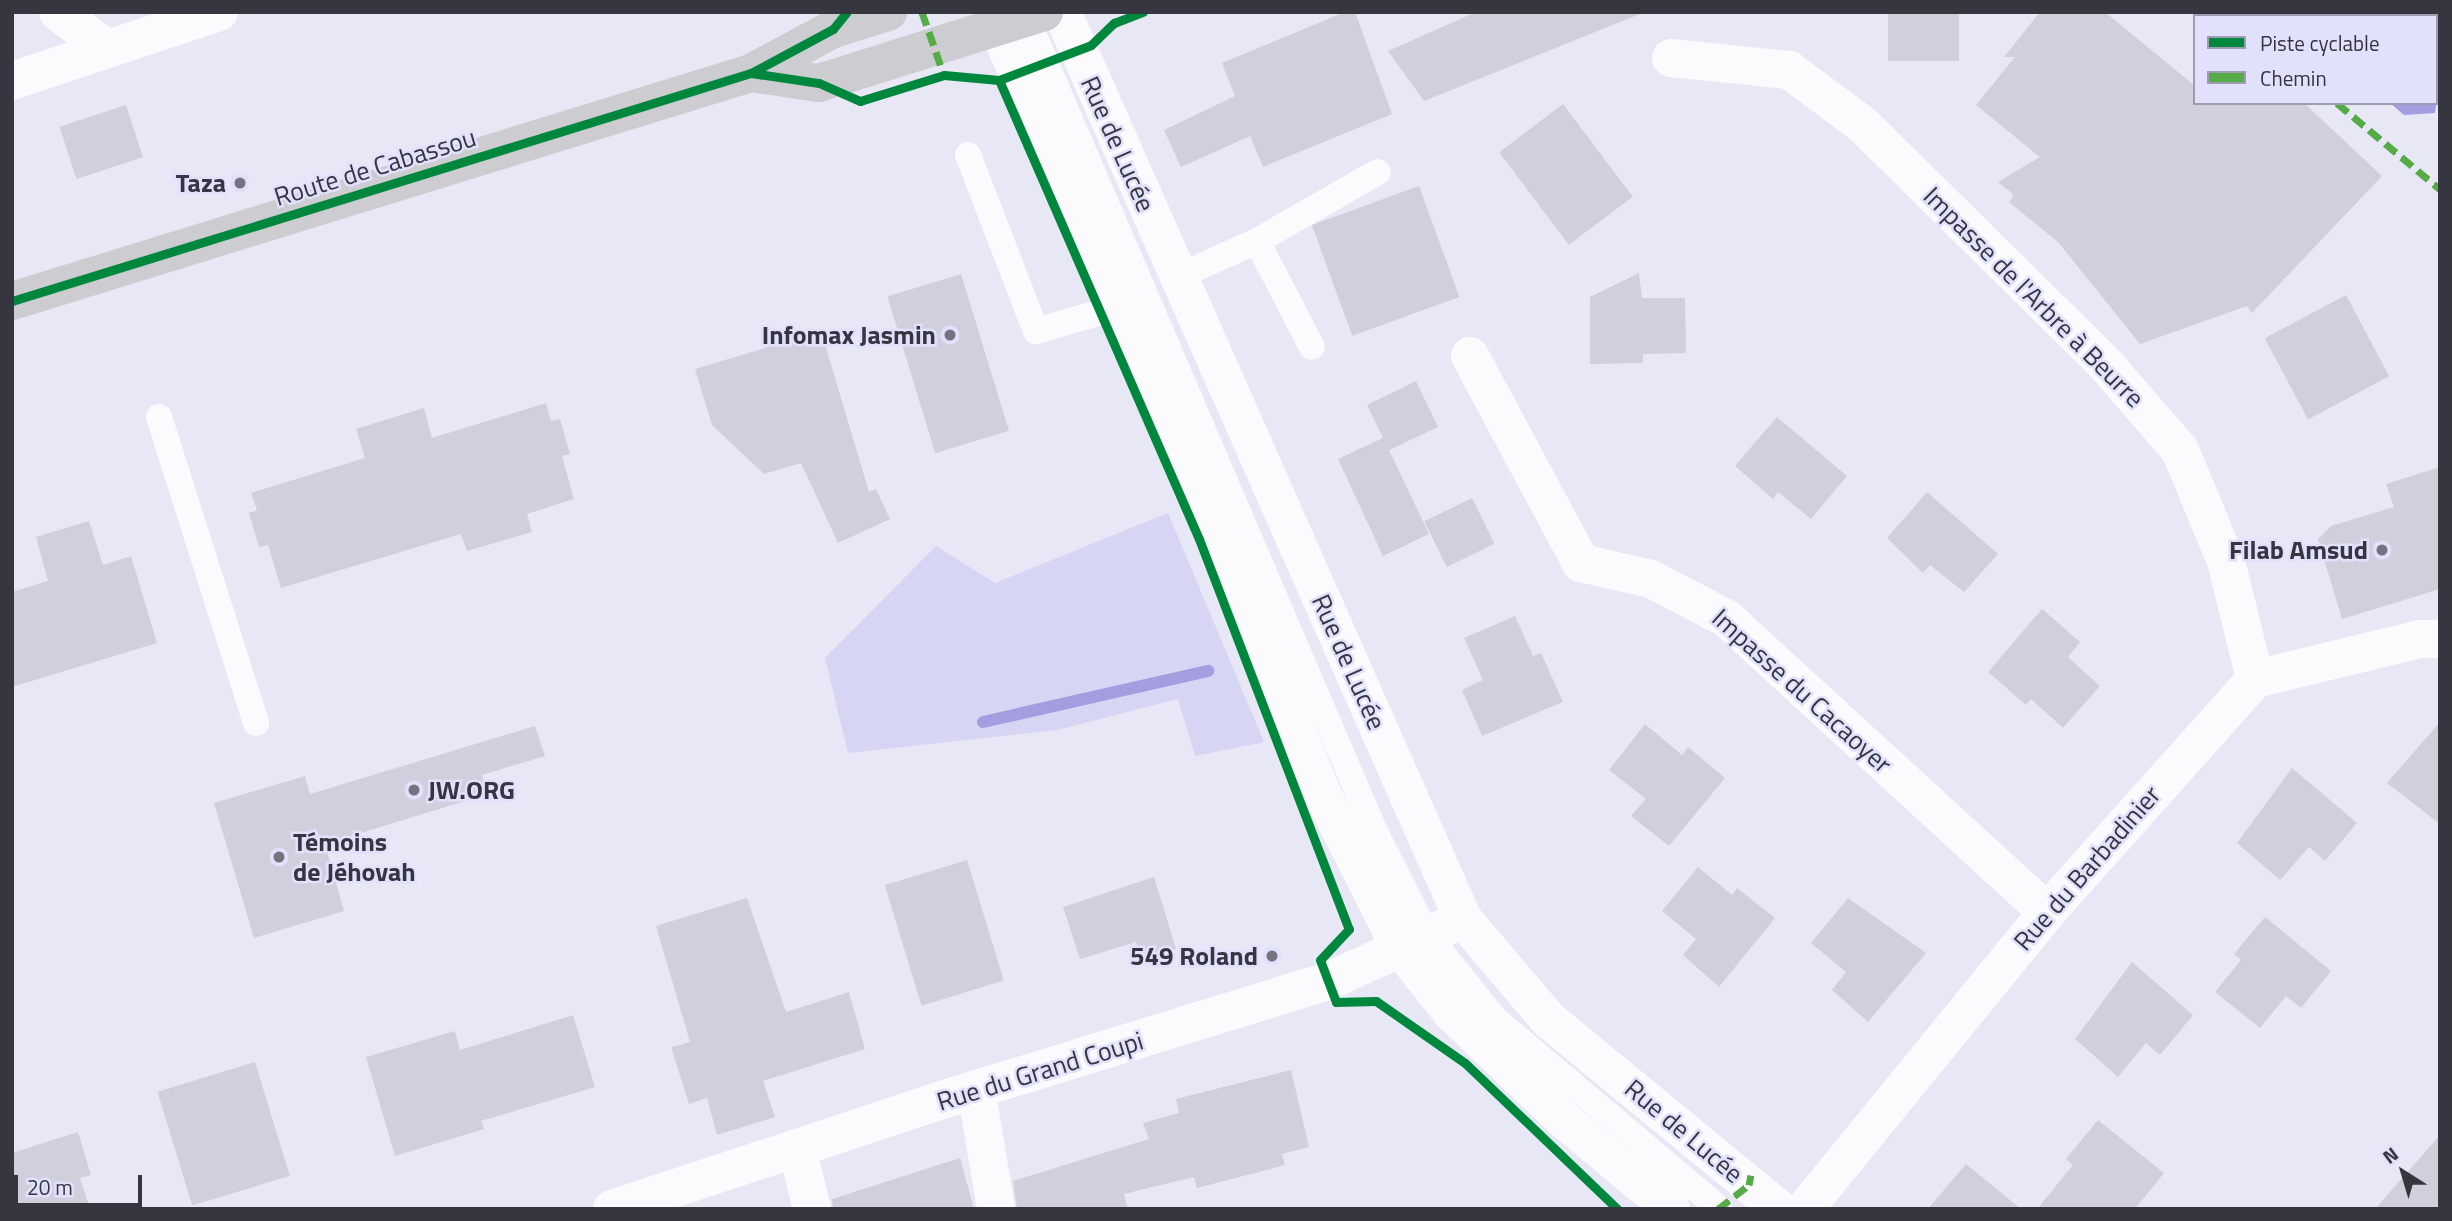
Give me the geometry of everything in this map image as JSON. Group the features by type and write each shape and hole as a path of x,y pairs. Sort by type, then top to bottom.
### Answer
{"main road":[{"name":"Route de Cabassou","path":"12,301 751,73 833,29 888,12"},
{"name":"Route de Cabassou","path":"751,73 819,83 1026,16"}],"street":[{"path":"58,12 106,48"},
{"path":"12,81 219,12"},
{"path":"1026,16 1122,306 1322,793 1469,1030 1563,1119 1671,1209"},
{"name":"Rue de Lucée","path":"1026,16 1177,277 1463,919 1549,1020 1779,1209"},
{"name":"Impasse de l'Arbre à Beurre","path":"1671,58 1789,70 1863,125 2106,365 2180,450 2226,561 2255,679"},
{"name":"Impasse du Cacaoyer","path":"1470,356 1581,563 1651,579 1726,618 2047,912"},
{"path":"2255,679 2420,639 2440,639"},
{"name":"Rue du Barbadinier","path":"1805,1209 2047,912 2255,679"},
{"name":"Rue du Grand Coupi","path":"612,1209 976,1089 1329,981 1463,919"},
{"path":"976,1089 996,1209"},
{"path":"797,1148 812,1209"}],"lane":[{"path":"1026,16 1376,834 1414,942 1495,1019 1720,1209"},
{"path":"968,155 1036,331 1122,306"},
{"path":"1177,277 1257,241 1378,172"},
{"path":"1257,241 1312,347"},
{"path":"159,417 256,723"}],"shaded area":[{"path":"2275,12 2440,12 2438,90 2438,14"},
{"path":"2392,105 2436,105 2435,113 2404,115"},
{"path":"1168,513 1264,742 1195,756 1178,699 1057,730 848,753 825,658 936,546 995,583"}],"building":[{"path":"1345,12 1355,12 1392,114 1263,167 1250,136 1181,167 1164,130 1235,96 1222,63"},
{"path":"1476,12 1640,14 1424,101 1388,51"},
{"path":"1888,12 1959,12 1959,61 1888,61"},
{"path":"2040,12 2105,12 2193,84 2193,105 2306,105 2382,176 2252,313 2247,306 2140,344 2058,242 2009,202 2014,195 1998,182 2040,157 1976,105 2015,57 2004,57"},
{"path":"1563,104 1633,197 1569,245 1499,152"},
{"path":"126,105 143,157 76,179 59,127"},
{"path":"1419,186 1459,297 1352,336 1312,225"},
{"path":"1639,273 1642,298 1685,298 1686,353 1643,354 1643,363 1590,364 1590,297"},
{"path":"961,274 1009,431 935,453 887,297"},
{"path":"2346,295 2389,376 2308,419 2265,338"},
{"path":"821,331 869,492 876,489 890,519 838,543 801,463 764,474 712,425 695,369"},
{"path":"1416,381 1438,427 1389,450 1429,534 1383,556 1338,459 1383,438 1367,405"},
{"path":"546,403 551,421 560,419 570,454 562,456 574,499 527,514 532,532 467,551 461,534 281,588 268,545 259,547 249,513 257,510 251,493 365,458 356,429 424,408 432,438"},
{"path":"1777,417 1847,476 1811,519 1778,492 1773,499 1735,466"},
{"path":"2440,467 2440,589 2342,619 2318,539 2331,526 2394,507 2386,484"},
{"path":"1927,492 1998,554 1964,592 1930,565 1923,573 1887,538"},
{"path":"1472,498 1494,544 1447,567 1424,521"},
{"path":"89,521 103,565 131,556 157,643 12,687 12,592 48,581 36,537"},
{"path":"2042,609 2080,642 2068,657 2100,686 2063,728 2031,699 2026,705 1988,672"},
{"path":"1515,616 1533,656 1541,653 1563,702 1482,736 1462,690 1483,680 1464,638"},
{"path":"2440,722 2440,824 2387,783"},
{"path":"1645,724 1682,755 1688,747 1725,778 1669,846 1631,816 1646,799 1609,770"},
{"path":"535,726 545,756 482,775 488,794 325,844 344,911 254,938 214,803 305,776 310,794"},
{"path":"2292,768 2357,823 2325,861 2309,847 2280,880 2237,843"},
{"path":"967,860 1004,980 922,1006 885,885"},
{"path":"1698,867 1732,895 1737,888 1775,918 1719,987 1683,955 1696,939 1662,911"},
{"path":"1154,877 1176,949 1142,960 1136,942 1080,959 1063,907"},
{"path":"747,898 786,1012 849,992 865,1049 763,1081 775,1117 717,1135 707,1098 689,1104 671,1047 690,1042 656,926"},
{"path":"1848,898 1926,953 1868,1022 1832,990 1846,972 1811,943"},
{"path":"2265,917 2331,971 2301,1008 2286,996 2260,1028 2215,992 2241,960 2234,954"},
{"path":"2132,962 2193,1015 2160,1055 2146,1043 2118,1077 2075,1039"},
{"path":"573,1015 595,1087 481,1121 484,1129 395,1156 366,1057 455,1031 460,1050"},
{"path":"255,1062 290,1176 192,1206 157,1092"},
{"path":"1291,1070 1309,1147 1282,1154 1285,1165 1197,1188 1194,1177 1124,1194 1128,1209 1017,1209 1013,1181 1149,1139 1143,1123 1179,1113 1176,1099"},
{"path":"2098,1120 2164,1173 2135,1209 2037,1209 2073,1165 2066,1159"},
{"path":"78,1132 91,1175 80,1178 90,1209 12,1209 12,1153"},
{"path":"2440,1135 2440,1209 2375,1209"},
{"path":"960,1158 974,1209 833,1209 832,1199"},
{"path":"1966,1164 2021,1209 1928,1209"}],"waterway":[{"path":"983,722 1208,671"}],"marked path":[{"path":"922,12 944,75"},
{"path":"2339,105 2440,189"},
{"path":"1718,1209 1749,1185 1751,1175"}],"cycle path":[{"path":"12,301 751,73 833,29 847,12"},
{"path":"751,73 819,83 860,101 944,75 999,80 1091,45 1114,23 1143,12"},
{"path":"999,80 1199,539 1349,929 1320,960 1336,1002 1376,1001 1465,1063 1617,1209"}],"place":[{"name":"Taza","path":"240,183"},
{"name":"Infomax Jasmin","path":"950,335"},
{"name":"Filab Amsud","path":"2382,550"},
{"name":"JW.ORG","path":"414,790"},
{"name":"Témoins de Jéhovah","path":"279,857"},
{"name":"549 Roland","path":"1272,956"}]}
